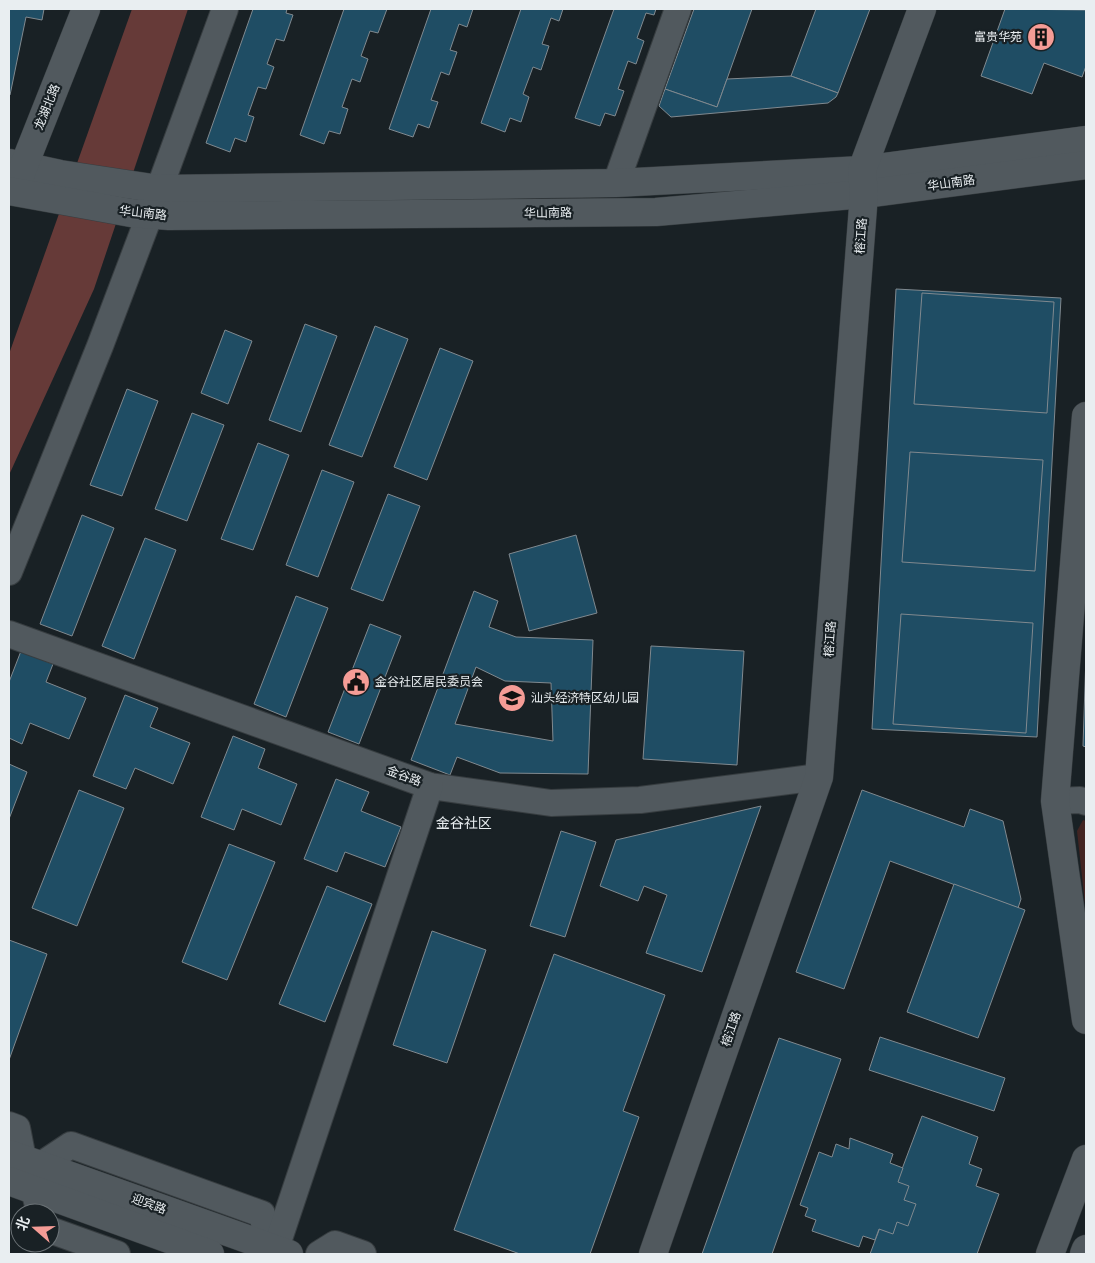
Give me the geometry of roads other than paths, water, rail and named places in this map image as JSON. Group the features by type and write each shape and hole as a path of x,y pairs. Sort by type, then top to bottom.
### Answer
{"street":[{"name":"龙湖北路","path":"11,196 16,165 86,9"},
{"path":"9,572 100,346 148,188 225,9"},
{"path":"616,183 678,9"},
{"name":"榕江路","path":"653,1254 819,777 863,182 922,9"},
{"name":"华山南路","path":"11,196 54,200 140,214 169,216 656,212 863,182 1086,140"},
{"name":"华山南路","path":"16,165 148,188 863,182 1086,165"},
{"path":"1086,416 1055,801 1086,1020"},
{"name":"金谷路","path":"9,634 430,786 551,803 640,800 819,777"},
{"path":"277,1251 430,786"},
{"path":"1055,801 1080,800 1086,802"},
{"path":"9,1125 17,1128 22,1179 210,1254"},
{"path":"1050,1254 1079,1201 1086,1159"},
{"name":"迎宾路","path":"22,1179 277,1251"},
{"path":"60,1234 117,1254"},
{"path":"319,1254 335,1244 363,1254"},
{"path":"1084,1254 1086,1249"}],"place":[{"name":"富贵华苑","path":"1041,37"},
{"name":"金谷社区居民委员会","path":"356,682"},
{"name":"汕头经济特区幼儿园","path":"512,698"}],"district":[{"name":"金谷社区","path":"464,823"}]}
